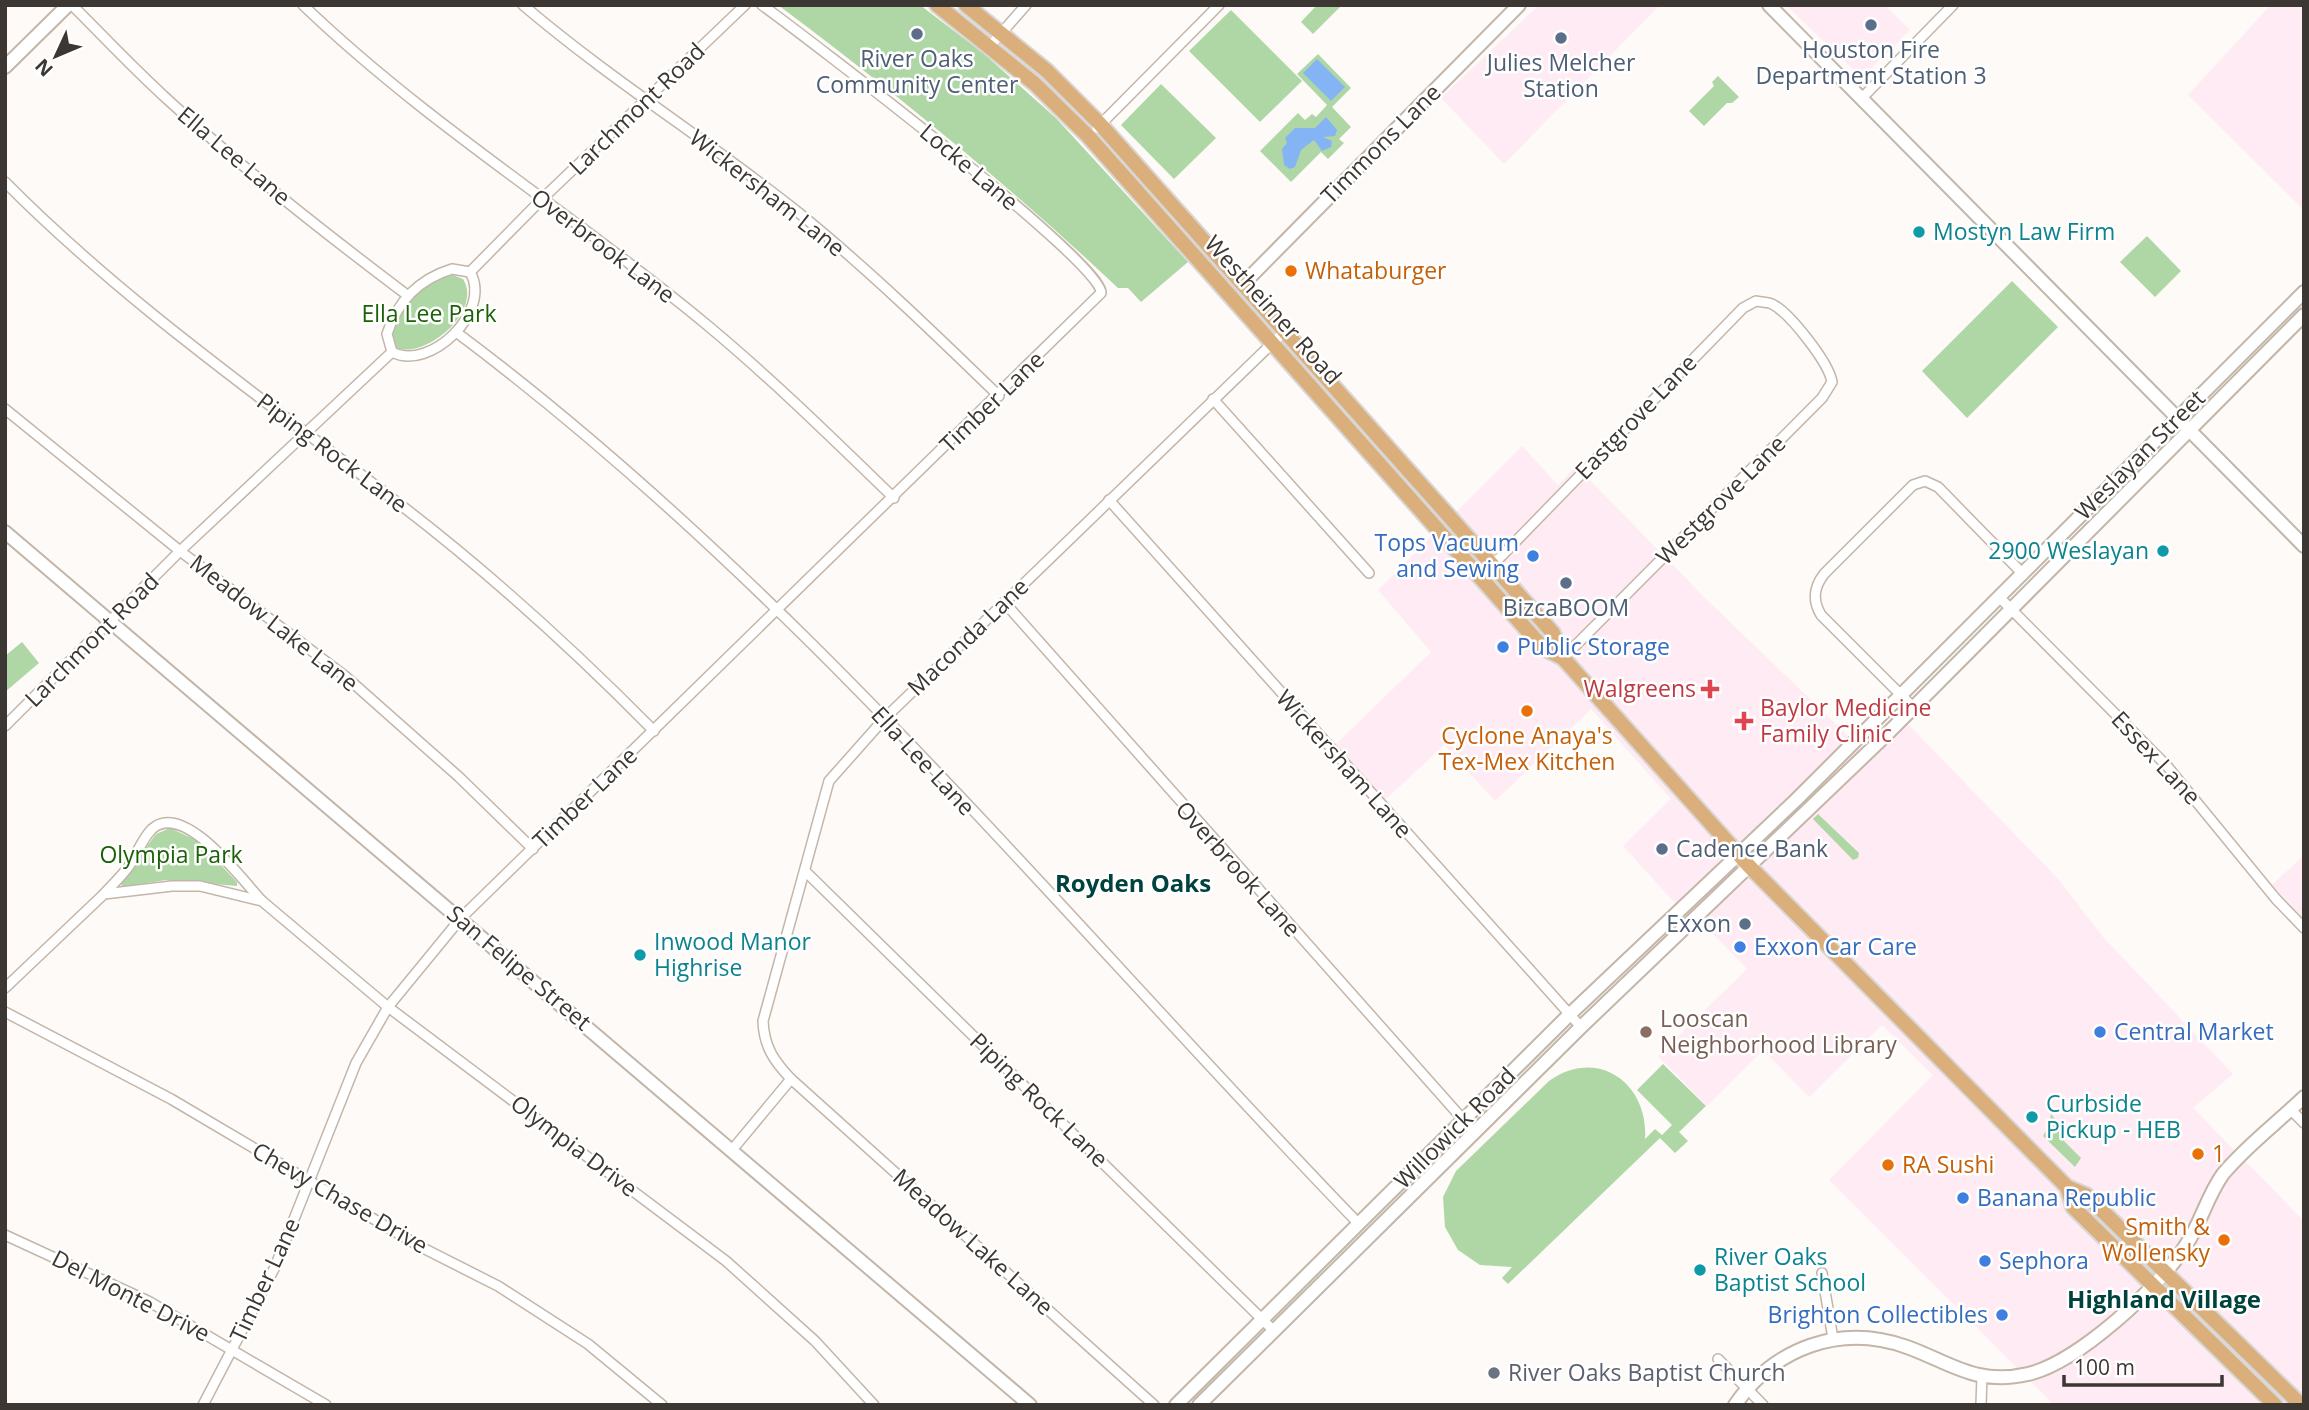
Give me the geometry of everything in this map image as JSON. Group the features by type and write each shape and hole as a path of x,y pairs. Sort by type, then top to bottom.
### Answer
{"main road":[{"path":"5,66 70,5"},
{"name":"Westheimer Road","path":"936,5 1035,84 1088,136 1544,648 1563,658"},
{"name":"Westheimer Road","path":"966,5 1046,71 1100,124 1553,633 1563,658 1738,855 2067,1187 2086,1195 2301,1405"},
{"name":"Timmons Lane","path":"1243,284 1519,5"},
{"path":"1769,5 2304,546"},
{"path":"1161,218 1175,208"},
{"path":"1209,272 1229,282 1243,284"},
{"name":"Weslayan Street","path":"1738,855 2304,292"},
{"name":"Weslayan Street","path":"1749,866 1913,707 2304,315"},
{"name":"San Felipe Street","path":"5,532 1030,1405"},
{"name":"Willowick Road","path":"1176,1405 1261,1317 1569,1015 1738,855"},
{"name":"Willowick Road","path":"1199,1405 1272,1329 1749,866"},
{"path":"1735,1405 1747,1388 1779,1359 1812,1343 1833,1339 1890,1342 1961,1372 1982,1376 2030,1374 2066,1359 2111,1325 2165,1271 2187,1245 2222,1176 2304,1097"},
{"name":"Westheimer Road","path":"2067,1187 2073,1207 2275,1405"},
{"path":"1358,1223 1380,1226"},
{"name":"Ella Lee Lane","path":"1358,1223 1368,1238"}],"street":[{"name":"Ella Lee Lane","path":"70,5 213,140 327,235 407,295"},
{"name":"Overbrook Lane","path":"303,5 391,84 706,324 806,413 894,498"},
{"name":"Wickersham Lane","path":"523,5 645,101 798,213 915,314 999,396"},
{"name":"Larchmont Road","path":"470,272 541,200 745,5"},
{"name":"Locke Lane","path":"762,5 844,64 939,141 1019,208 1102,287"},
{"path":"990,46 1026,5"},
{"path":"1088,136 1219,5"},
{"path":"1861,99 1952,5"},
{"name":"Piping Rock Lane","path":"5,181 130,297 476,566 585,662 654,730"},
{"path":"462,269 470,272 476,289 473,301 456,332 444,343 410,357 392,352 387,334 407,295 439,273 462,269"},
{"name":"Timber Lane","path":"203,1405 275,1267 356,1063 388,1007 461,918 999,396 1097,298 1102,287"},
{"name":"Eastgrove Lane","path":"1481,577 1743,308 1756,301 1773,305 1800,332"},
{"name":"Maconda Lane","path":"791,1079 774,1060 764,1041 764,1021 829,781 884,719 1285,331"},
{"name":"Ella Lee Lane","path":"456,332 595,440 777,609 884,719 1358,1223"},
{"name":"Westgrove Lane","path":"1563,658 1822,398 1832,382 1830,368 1800,332"},
{"name":"Larchmont Road","path":"5,726 180,551 392,352"},
{"path":"1213,400 1369,573"},
{"name":"Meadow Lake Lane","path":"5,409 180,551 345,676 459,777 533,849"},
{"path":"1913,707 1821,615 1814,596 1824,573 1913,485 1921,481 1933,483 2022,573"},
{"name":"Wickersham Lane","path":"1108,500 1581,1027"},
{"name":"Essex Lane","path":"1999,597 2167,766 2276,899 2304,928"},
{"name":"Overbrook Lane","path":"1004,602 1475,1133"},
{"name":"Olympia Drive","path":"5,988 104,894 128,867 152,830 168,823 191,829 203,838 262,901 388,1007 717,1253 815,1341 874,1405"},
{"name":"Piping Rock Lane","path":"805,871 1272,1329"},
{"name":"Olympia Drive","path":"104,894 172,886 201,886 262,901"},
{"name":"Chevy Chase Drive","path":"5,1012 171,1100 545,1315 588,1344 662,1405"},
{"path":"732,1150 791,1079"},
{"name":"Meadow Lake Lane","path":"791,1079 1154,1405"},
{"path":"2291,1110 2304,1123"},
{"name":"Del Monte Drive","path":"5,1235 148,1301 233,1348 326,1405"},
{"path":"1822,1273 1833,1339"},
{"path":"1718,1359 1763,1405"},
{"path":"1981,1405 1982,1376"}],"shaded area":[{"path":"1539,5 1660,5 1504,164 1441,98"},
{"path":"1786,5 1885,5 1910,30 1862,78"},
{"path":"2271,5 2304,5 2304,210 2188,95"},
{"path":"1522,446 1558,485 1576,466 1705,598 1870,757 1906,722 2059,880 2103,937 2233,1074 2193,1108 2304,1221 2304,1405 2054,1405 1829,1180 1933,1075 1882,1025 1809,1097 1763,1050 1707,1106 1658,1056 1747,969 1700,920 1695,925 1623,846 1671,799 1591,709 1495,801 1444,745 1384,801 1335,745 1431,652 1378,590"},
{"path":"2304,855 2304,919 2272,885"}],"green space":[{"path":"778,5 920,5 983,53 1056,118 1188,262 1141,302 1128,288 1118,288 1036,213 952,142"},
{"path":"1317,5 1340,7 1313,34 1301,22"},
{"path":"1231,10 1302,81 1260,122 1189,51"},
{"path":"1318,54 1351,88 1332,107 1351,127 1339,139 1344,143 1328,159 1321,152 1291,182 1260,151 1298,113 1305,120 1312,114 1316,117 1327,105 1297,74"},
{"path":"1718,76 1739,97 1732,103 1727,103 1704,126 1689,111 1714,86 1712,82"},
{"path":"1161,84 1216,138 1174,179 1121,125"},
{"path":"2147,236 2181,271 2155,297 2120,262"},
{"name":"Ella Lee Park","path":"453,275 463,279 467,291 459,317 449,329 422,346 396,348 392,335 401,314 414,296 431,283"},
{"path":"2012,281 2058,327 1967,418 1922,371"},
{"path":"22,642 39,663 5,692 5,656"},
{"path":"1818,814 1859,853 1858,858 1853,860 1813,819"},
{"name":"Olympia Park","path":"170,828 198,841 237,882 237,886 166,880 122,887 121,882 156,834"},
{"path":"1663,1064 1706,1106 1679,1132 1688,1141 1675,1153 1660,1138 1508,1284 1502,1278 1512,1267 1480,1265 1458,1250 1445,1227 1443,1197 1456,1171 1549,1081 1567,1071 1585,1068 1602,1069 1617,1076 1639,1102 1644,1119 1645,1139 1655,1129 1662,1135 1672,1125 1637,1090"},
{"path":"2051,1114 2068,1136 2064,1141 2081,1158 2075,1167 2043,1136 2049,1126"}],"water":[{"path":"1317,59 1345,87 1331,101 1303,73"},
{"path":"1326,117 1337,130 1335,136 1323,137 1332,141 1331,147 1322,151 1314,140 1301,150 1295,167 1290,169 1284,165 1282,149 1287,143 1285,138 1295,128 1315,128"}],"place":[{"name":"Houston Fire Department Station 3","path":"1871,25"},
{"name":"River Oaks Community Center","path":"917,34"},
{"name":"Julies Melcher Station","path":"1561,38"},
{"name":"Mostyn Law Firm","path":"1919,232"},
{"name":"Whataburger","path":"1291,271"},
{"name":"2900 Weslayan","path":"2163,551"},
{"name":"Tops Vacuum and Sewing","path":"1533,556"},
{"name":"BizcaBOOM","path":"1566,583"},
{"name":"Public Storage","path":"1503,647"},
{"name":"Walgreens","path":"1710,689"},
{"name":"Cyclone Anaya's Tex-Mex Kitchen","path":"1527,711"},
{"name":"Baylor Medicine Family Clinic","path":"1744,721"},
{"name":"Cadence Bank","path":"1662,849"},
{"name":"Exxon","path":"1745,924"},
{"name":"Exxon Car Care","path":"1740,947"},
{"name":"Inwood Manor Highrise","path":"640,955"},
{"name":"Looscan Neighborhood Library","path":"1646,1032"},
{"name":"Central Market","path":"2100,1032"},
{"name":"Curbside Pickup - HEB","path":"2032,1117"},
{"name":"1","path":"2198,1154"},
{"name":"RA Sushi","path":"1888,1165"},
{"name":"Banana Republic","path":"1963,1198"},
{"name":"Smith & Wollensky","path":"2224,1240"},
{"name":"Sephora","path":"1985,1261"},
{"name":"River Oaks Baptist School","path":"1700,1270"},
{"name":"Brighton Collectibles","path":"2002,1315"},
{"name":"River Oaks Baptist Church","path":"1494,1373"}],"district":[{"name":"Royden Oaks","path":"1133,884"},
{"name":"Highland Village","path":"2164,1300"}]}
